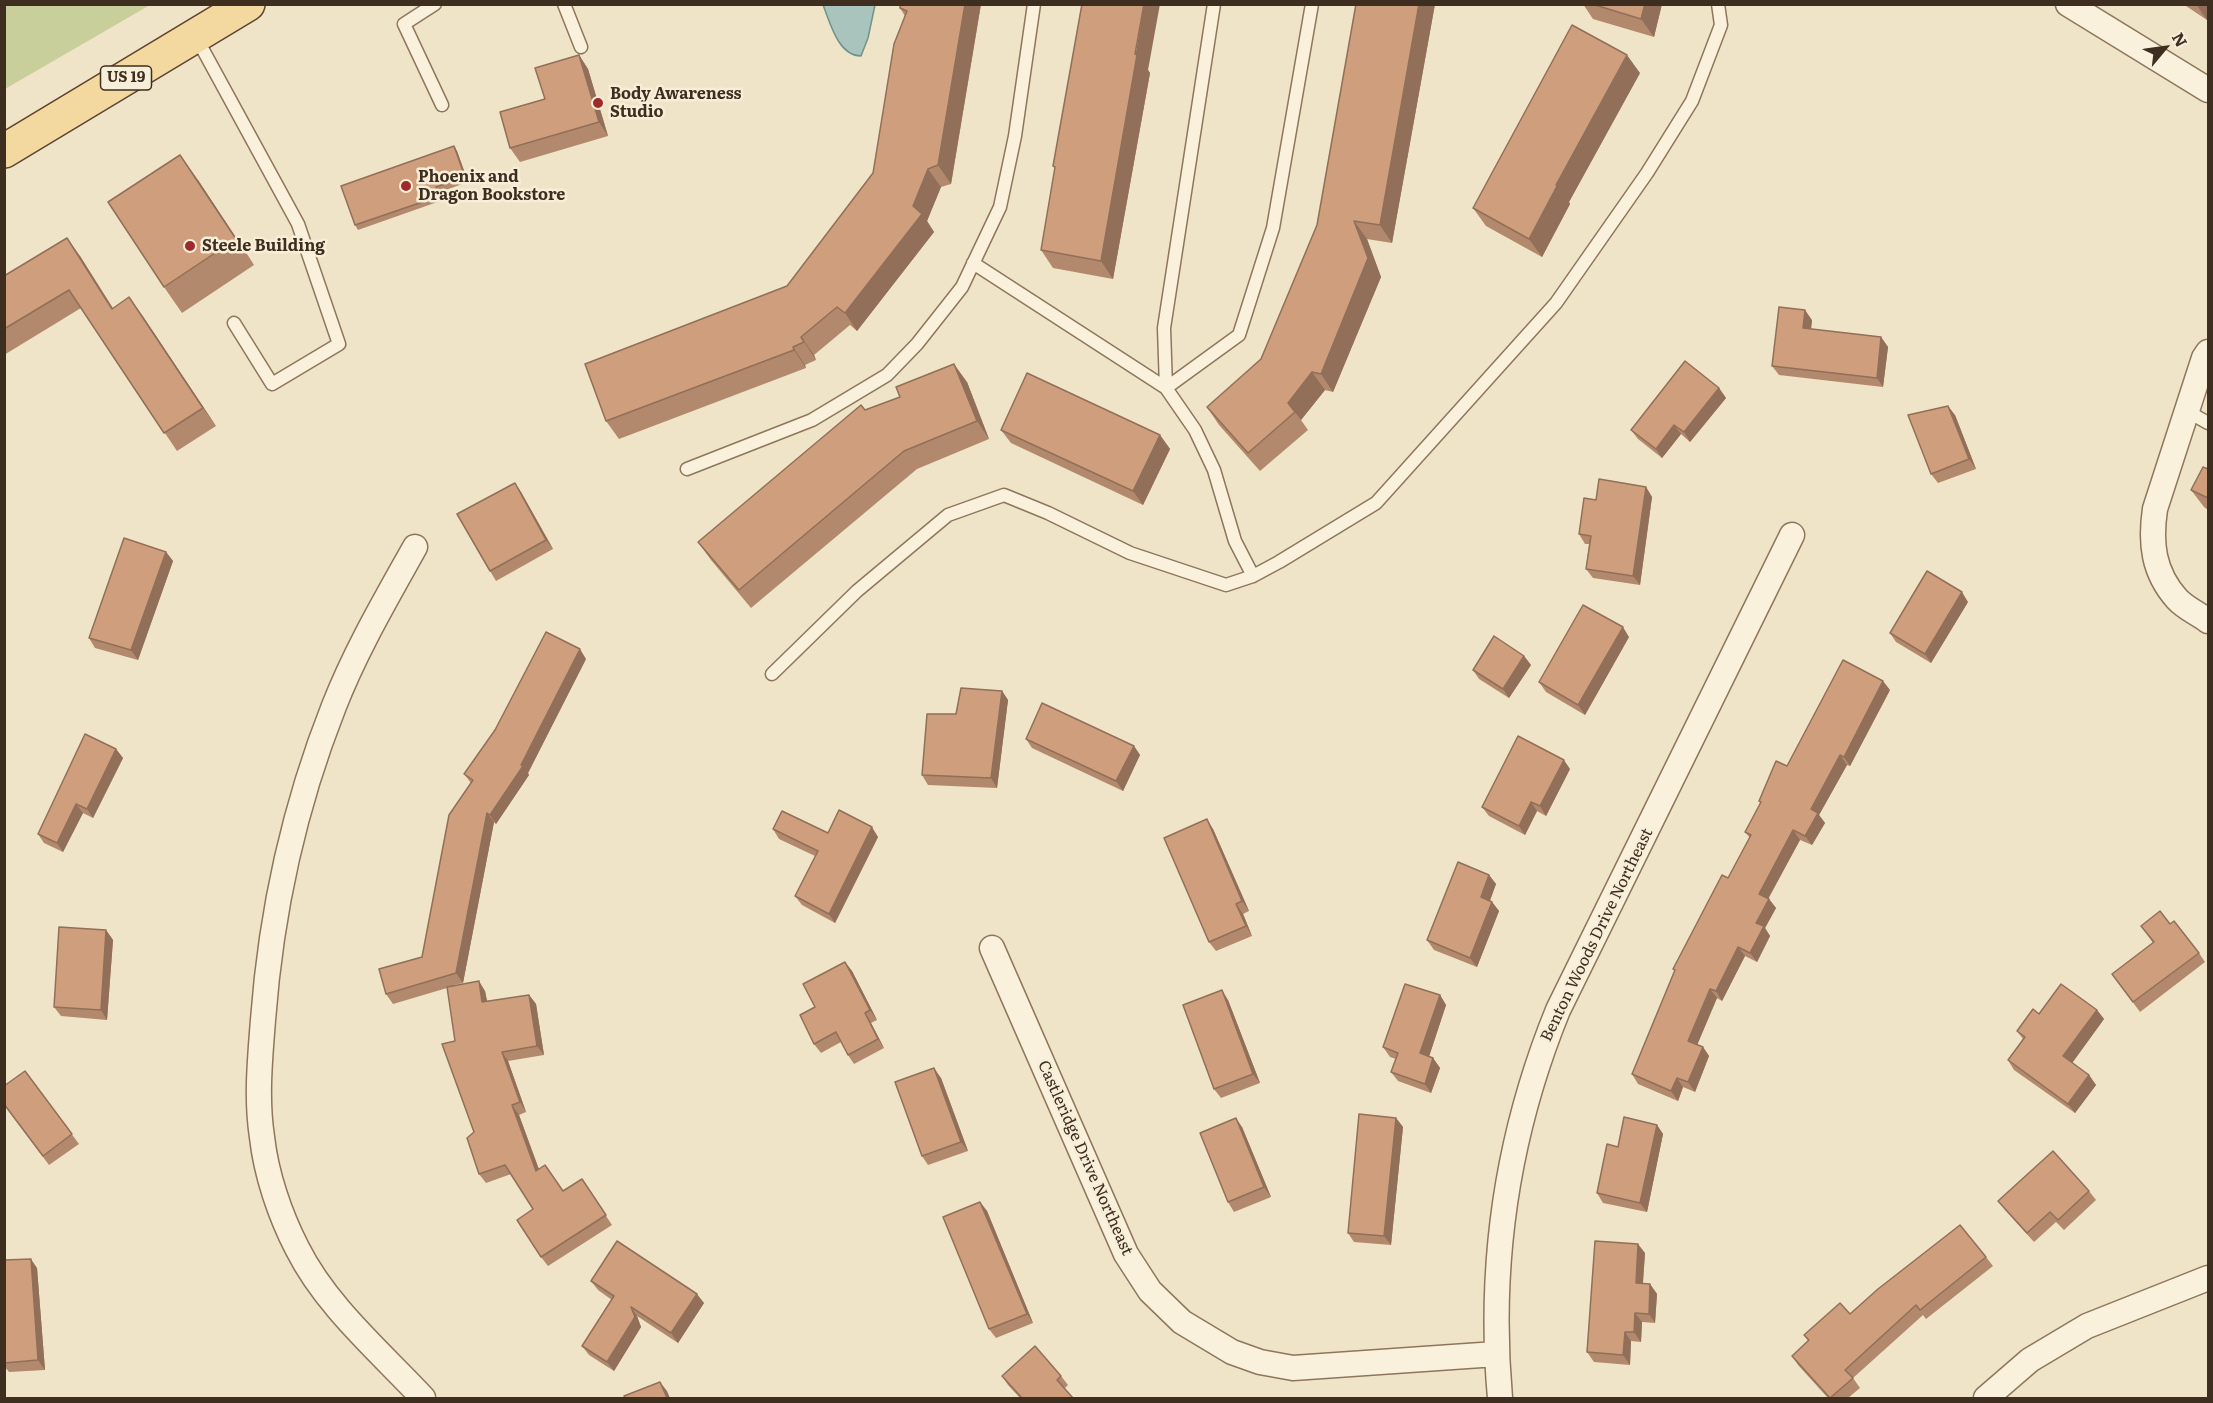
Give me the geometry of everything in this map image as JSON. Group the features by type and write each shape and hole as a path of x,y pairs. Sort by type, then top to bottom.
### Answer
{"main road":[{"name":"US 19","path":"4,151 248,4"}],"street":[{"path":"2068,4 2208,90"},
{"path":"2208,352 2204,358 2155,509 2151,534 2155,559 2164,581 2178,600 2208,621"},
{"name":"Benton Woods Drive Northeast","path":"1500,1398 1496,1354 1496,1274 1506,1192 1519,1126 1543,1048 1558,1010 1792,535"},
{"path":"415,547 372,622 334,705 305,786 283,870 267,966 258,1077 262,1137 274,1191 297,1248 326,1295 423,1398"},
{"name":"Castleridge Drive Northeast","path":"992,948 1126,1254 1150,1291 1182,1322 1232,1352 1260,1362 1293,1368 1496,1354"},
{"path":"1986,1398 2030,1360 2087,1326 2208,1278"}],"lane":[{"path":"435,4 404,24 441,105"},
{"path":"564,4 581,47"},
{"path":"687,469 812,420 887,375 917,345 962,287 1000,207 1015,136 1034,4"},
{"path":"1166,388 1164,328 1214,4"},
{"path":"1166,388 1239,335 1273,228 1312,4"},
{"path":"772,674 857,591 948,515 1004,495 1048,513 1130,553 1226,585 1253,576 1376,503 1556,303 1647,173 1692,101 1721,25 1718,4"},
{"path":"195,36 298,224 339,344 272,384 234,323"},
{"path":"973,262 1166,388 1194,430 1214,470 1235,541 1253,576"},
{"path":"2187,411 2208,423"}],"green space":[{"path":"5,4 150,4 150,5 5,89"}],"water":[{"path":"823,5 875,5 868,38 861,56 853,55 841,44 832,29"}],"building":[{"path":"900,4 965,4 938,165 928,169 913,206 922,214 845,313 837,307 801,337 804,342 793,347 794,350 606,421 585,364 787,286 873,173 894,44 907,11 900,8"},
{"path":"1082,4 1144,4 1101,261 1041,250 1055,167 1053,166"},
{"path":"1356,4 1419,4 1380,225 1354,221 1368,258 1321,374 1312,372 1288,403 1295,412 1248,453 1207,407 1261,359 1317,225"},
{"path":"1592,4 1645,4 1641,19"},
{"path":"1572,25 1627,55 1529,239 1473,208"},
{"path":"579,55 599,122 510,148 500,112 545,99 535,68"},
{"name":"Phoenix and Dragon Bookstore","path":"454,146 465,177 436,187 440,196 355,225 341,186"},
{"name":"Steele Building","path":"180,155 236,239 164,287 108,202"},
{"path":"67,238 112,309 129,297 203,408 164,433 69,290 4,329 4,276"},
{"path":"1779,307 1805,310 1803,328 1881,337 1877,378 1772,366"},
{"path":"1685,361 1719,388 1684,432 1674,425 1656,449 1631,430"},
{"path":"954,364 977,421 904,451 739,590 698,542 861,405 865,410 900,397 896,387"},
{"path":"1027,373 1160,435 1133,491 1001,430"},
{"path":"1948,406 1969,459 1931,474 1908,415"},
{"path":"2203,467 2208,469 2208,498 2191,490"},
{"path":"1599,479 1646,487 1633,576 1586,569 1591,536 1579,534 1584,498 1596,500"},
{"path":"515,483 546,540 490,571 457,514"},
{"path":"124,538 166,552 131,650 89,638"},
{"path":"1927,571 1962,592 1925,654 1890,633"},
{"path":"1583,605 1623,627 1578,705 1539,682"},
{"path":"546,632 580,649 521,765 523,766 490,815 487,813 456,973 386,994 379,969 422,957 449,815 473,780 464,774 495,730"},
{"path":"1494,636 1524,656 1503,689 1473,670"},
{"path":"1843,660 1883,681 1844,757 1840,755 1811,809 1818,813 1805,836 1793,830 1759,894 1769,899 1756,923 1764,926 1750,953 1738,947 1716,991 1710,989 1688,1041 1703,1047 1688,1082 1677,1078 1671,1091 1632,1074 1675,970 1673,969 1722,875 1728,878 1751,835 1745,832 1761,802 1759,801 1776,761 1787,766"},
{"path":"961,688 1002,691 991,778 922,775 927,714 956,714"},
{"path":"1042,703 1134,746 1116,781 1026,739"},
{"path":"85,734 116,749 87,809 76,804 57,843 38,834"},
{"path":"1518,736 1564,760 1540,806 1531,802 1519,826 1482,807"},
{"path":"839,810 872,827 829,914 795,896 818,851 773,829 782,811 828,833"},
{"path":"1207,819 1242,901 1236,904 1246,926 1209,942 1164,838"},
{"path":"1458,862 1489,875 1481,897 1492,902 1470,958 1427,940"},
{"path":"2160,911 2170,924 2174,921 2199,953 2133,1002 2112,974 2154,942 2141,926"},
{"path":"59,927 106,930 101,1010 54,1007"},
{"path":"845,962 870,1010 865,1013 878,1039 848,1055 836,1032 814,1044 800,1015 815,1007 803,984"},
{"path":"479,981 482,1002 529,995 537,1046 502,1052 520,1102 512,1105 536,1171 545,1165 563,1191 582,1179 606,1215 541,1257 517,1220 533,1209 505,1165 479,1174 467,1138 474,1132 442,1044 455,1041 447,987"},
{"path":"1405,984 1440,995 1420,1053 1433,1058 1425,1084 1391,1072 1398,1053 1383,1047"},
{"path":"2061,984 2097,1010 2063,1056 2089,1075 2068,1104 2008,1060 2025,1037 2017,1031 2033,1009 2039,1014"},
{"path":"1222,990 1253,1074 1214,1089 1183,1005"},
{"path":"934,1068 961,1142 922,1156 895,1082"},
{"path":"25,1071 72,1134 43,1156 4,1104 4,1086"},
{"path":"1359,1114 1396,1118 1384,1236 1348,1233"},
{"path":"1624,1117 1657,1125 1640,1203 1597,1193 1607,1144 1618,1147"},
{"path":"1236,1118 1264,1187 1228,1202 1200,1133"},
{"path":"2053,1151 2089,1191 2058,1220 2050,1212 2027,1233 1998,1201"},
{"path":"980,1202 1027,1314 989,1329 943,1217"},
{"path":"1960,1225 1986,1257 1920,1310 1916,1305 1845,1370 1853,1378 1830,1398 1792,1356 1809,1340 1804,1335 1840,1303 1850,1314 1878,1289"},
{"path":"617,1241 697,1294 671,1333 631,1307 635,1317 607,1362 582,1346 614,1296 591,1281"},
{"path":"1595,1241 1638,1244 1636,1283 1650,1284 1649,1314 1635,1313 1634,1332 1625,1332 1623,1355 1587,1352"},
{"path":"31,1259 38,1360 4,1363 4,1260"},
{"path":"1035,1346 1061,1376 1057,1380 1073,1398 1022,1398 1002,1376"},
{"path":"660,1382 667,1398 625,1398 624,1396"}],"place":[{"name":"Body Awareness Studio","path":"598,103"},
{"name":"Phoenix and Dragon Bookstore","path":"406,186"},
{"name":"Steele Building","path":"190,246"}]}
